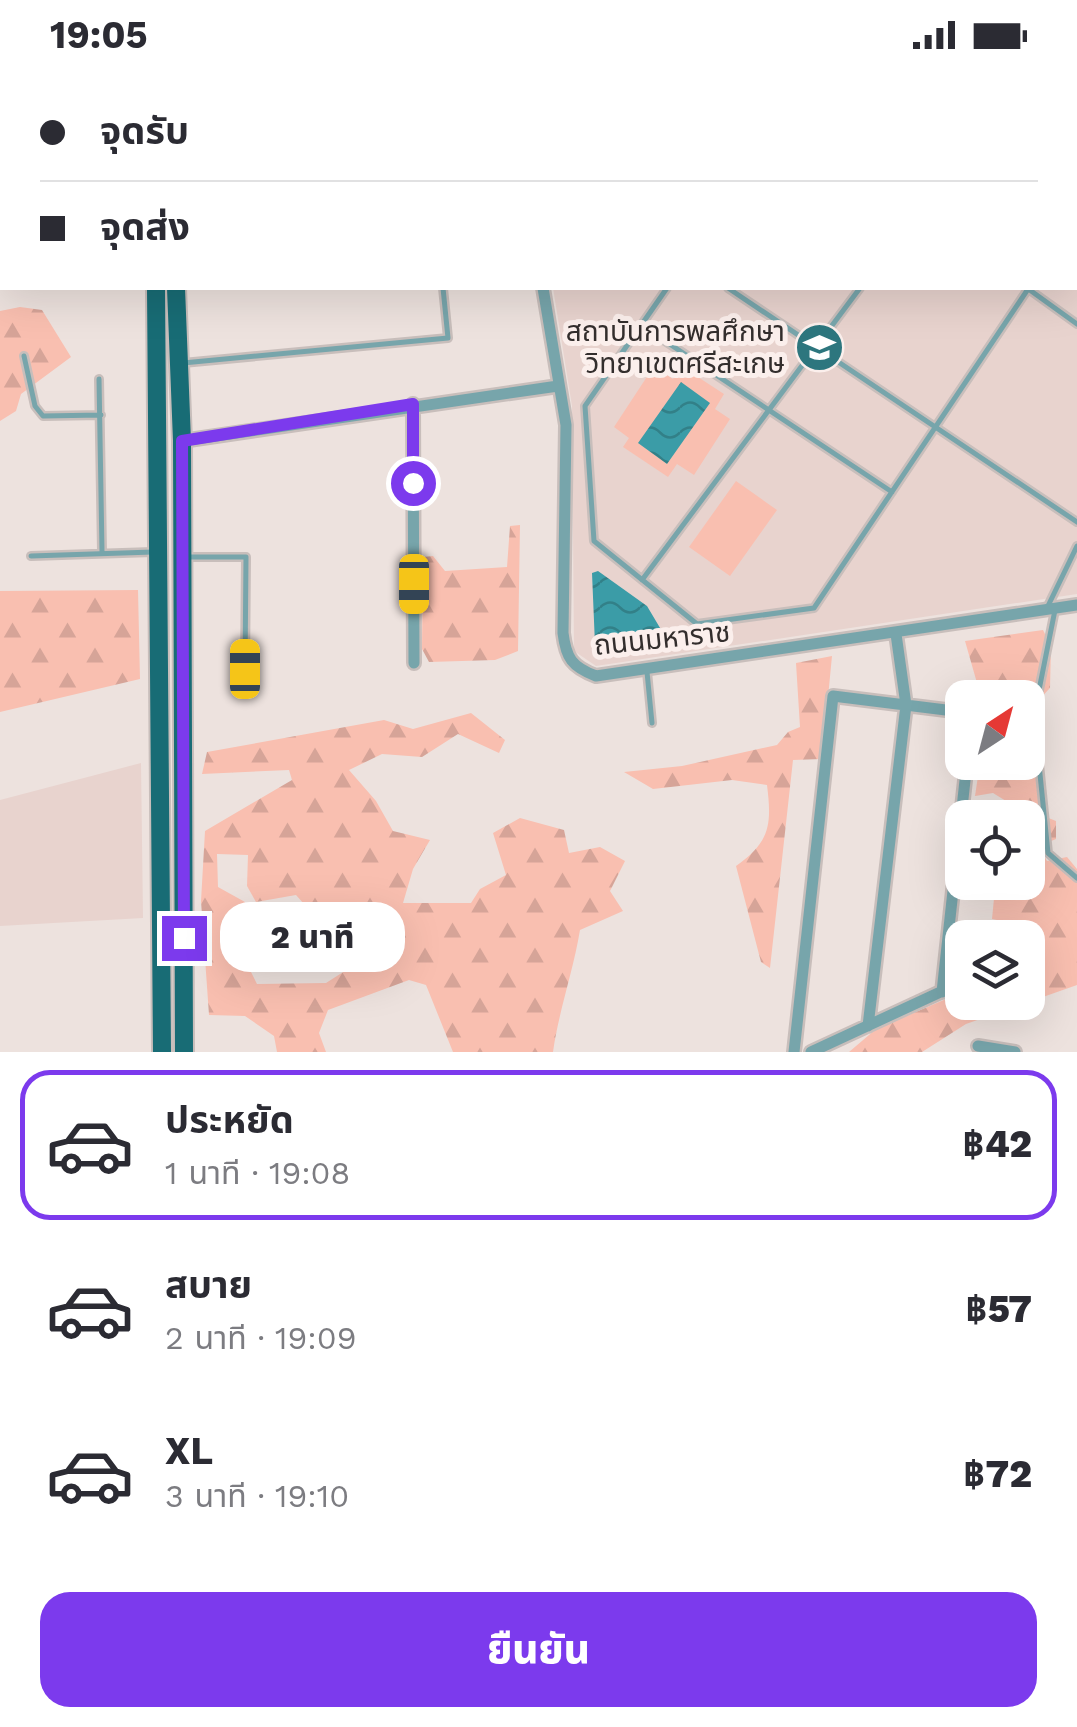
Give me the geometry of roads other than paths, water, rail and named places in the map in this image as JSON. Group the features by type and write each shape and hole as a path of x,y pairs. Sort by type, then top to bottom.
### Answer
{"main road":[{"path":"180,290 184,1052"},
{"path":"155,292 162,1052"}],"street":[{"name":"ถนนมหาราช","path":"543,290 566,425 566,654 577,669 596,676 1077,606"},
{"path":"182,441 413,404 558,386"},
{"path":"413,404 414,663"},
{"path":"868,1026 906,705 896,634"},
{"path":"794,1052 833,696 945,710"},
{"path":"942,992 965,780"},
{"path":"811,1052 945,990"},
{"path":"978,1046 1015,1052"}],"lane":[{"path":"180,354 448,338 442,290"},
{"path":"666,290 585,406 594,541 697,624 814,608 1026,290"},
{"path":"731,290 1077,522"},
{"path":"642,580 858,290"},
{"path":"1030,290 1077,324"},
{"path":"641,326 892,492"},
{"path":"24,356 35,406 43,416 101,415"},
{"path":"99,379 102,551"},
{"path":"1077,546 1050,611 1034,714 1048,853 1077,878"},
{"path":"32,556 156,552"},
{"path":"182,557 246,558 245,669"},
{"path":"646,669 652,723"}],"water":[{"path":"681,382 710,403 667,464 638,443"},
{"path":"598,571 647,606 669,643 595,645 592,573"}],"place":[{"name":"สถาบันการพลศึกษา วิทยาเขตศรีสะเกษ","path":"820,347"}]}
